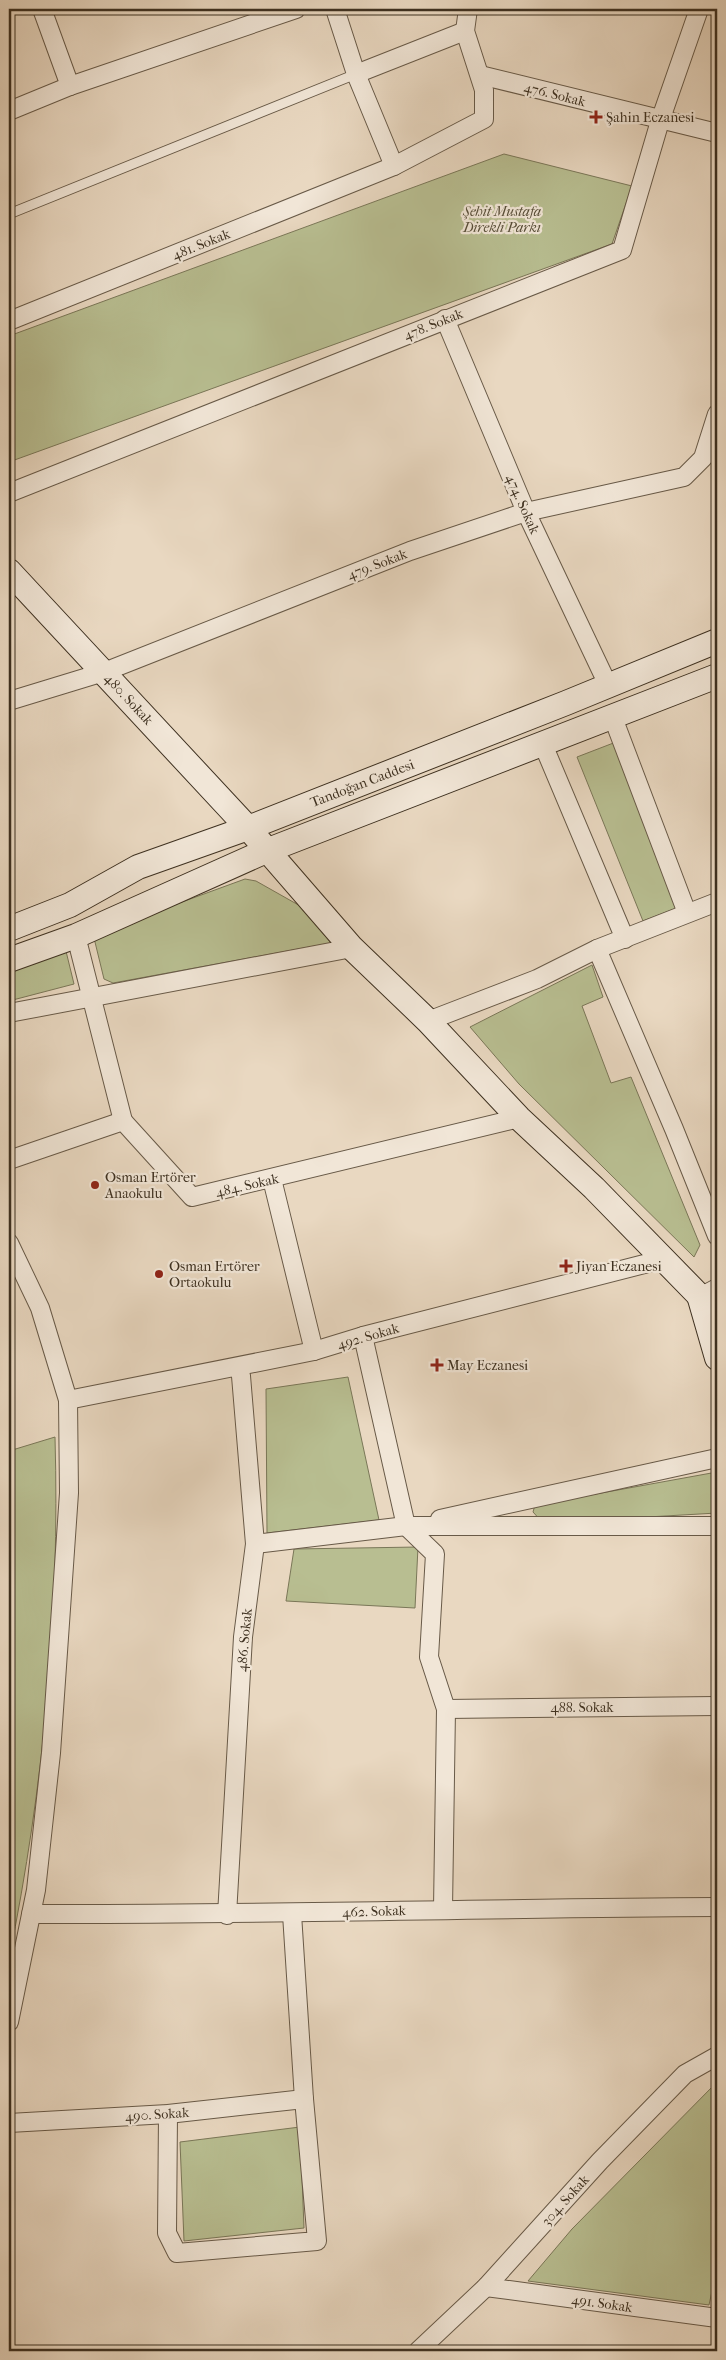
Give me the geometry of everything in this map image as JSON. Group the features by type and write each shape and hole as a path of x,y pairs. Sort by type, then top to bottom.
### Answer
{"main road":[{"name":"480. Sokak","path":"9,571 248,828 352,948 428,1021 519,1118 594,1188 664,1259 708,1293 717,1314"},
{"name":"Tandoğan Caddesi","path":"9,928 70,905 138,867 248,828 717,641"},
{"name":"Tandoğan Caddesi","path":"9,960 76,936 266,851 542,742 717,676"},
{"path":"708,1293 717,1358"}],"street":[{"path":"42,9 70,86"},
{"path":"9,110 70,86 296,9"},
{"path":"335,9 356,74 394,166"},
{"path":"468,9 465,31 480,75"},
{"name":"478. Sokak","path":"9,493 622,250 660,121 699,9"},
{"path":"356,74 465,31"},
{"name":"476. Sokak","path":"480,75 660,121 717,133"},
{"name":"481. Sokak","path":"10,318 394,166 484,119 484,90 480,75"},
{"name":"474. Sokak","path":"445,320 526,512 608,685"},
{"name":"479. Sokak","path":"9,701 104,672 410,551 526,512 684,477 704,458 717,414"},
{"path":"612,715 687,913"},
{"path":"542,742 625,939"},
{"path":"428,1021 537,978 597,949 717,902"},
{"path":"9,1160 123,1121 76,936"},
{"path":"9,1013 352,948"},
{"path":"597,949 674,1129 717,1236"},
{"name":"484. Sokak","path":"123,1121 192,1197 519,1118"},
{"path":"272,1179 314,1351"},
{"path":"9,1243 40,1308 68,1400 69,1493 51,1753 36,1890 9,2022"},
{"name":"492. Sokak","path":"68,1400 314,1351 363,1336 664,1259"},
{"path":"363,1336 406,1526 435,1554 429,1658 446,1709 443,1909"},
{"name":"486. Sokak","path":"227,1915 243,1637 255,1544 241,1376 238,1367"},
{"path":"255,1544 406,1526 717,1458"},
{"path":"406,1526 717,1526"},
{"name":"488. Sokak","path":"446,1709 717,1706"},
{"name":"462. Sokak","path":"31,1914 227,1915 443,1909 717,1907"},
{"path":"168,2114 167,2233 177,2253 317,2240 304,2099 292,1914"},
{"name":"304. Sokak","path":"418,2351 486,2287 600,2161 686,2074 717,2056"},
{"name":"490. Sokak","path":"9,2123 168,2114 304,2099"},
{"name":"491. Sokak","path":"486,2287 717,2318"}],"lane":[{"path":"9,214 356,74"}],"green space":[{"name":"Şehit Mustafa Direkli Parkı","path":"504,154 632,186 612,244 9,462 9,336"},
{"path":"616,742 682,906 643,921 577,757"},
{"path":"245,879 256,881 302,907 331,943 113,983 104,979 94,938 97,933"},
{"path":"64,943 74,984 9,1001 9,963"},
{"path":"592,965 603,997 582,1006 611,1083 631,1077 700,1245 694,1257 519,1084 470,1027"},
{"path":"348,1377 379,1520 267,1533 266,1389"},
{"path":"55,1437 55,1569 47,1700 32,1829 9,1959 9,1451"},
{"path":"717,1472 717,1513 543,1523 533,1512 535,1505"},
{"path":"418,1547 415,1608 286,1601 294,1549"},
{"path":"717,2082 717,2268 709,2305 528,2281 572,2229"},
{"path":"300,2127 304,2228 184,2241 180,2142"}],"place":[{"name":"Şahin Eczanesi","path":"596,117"},
{"name":"Osman Ertörer Anaokulu","path":"95,1185"},
{"name":"Jiyan Eczanesi","path":"566,1266"},
{"name":"Osman Ertörer Ortaokulu","path":"159,1274"},
{"name":"May Eczanesi","path":"437,1365"}]}
